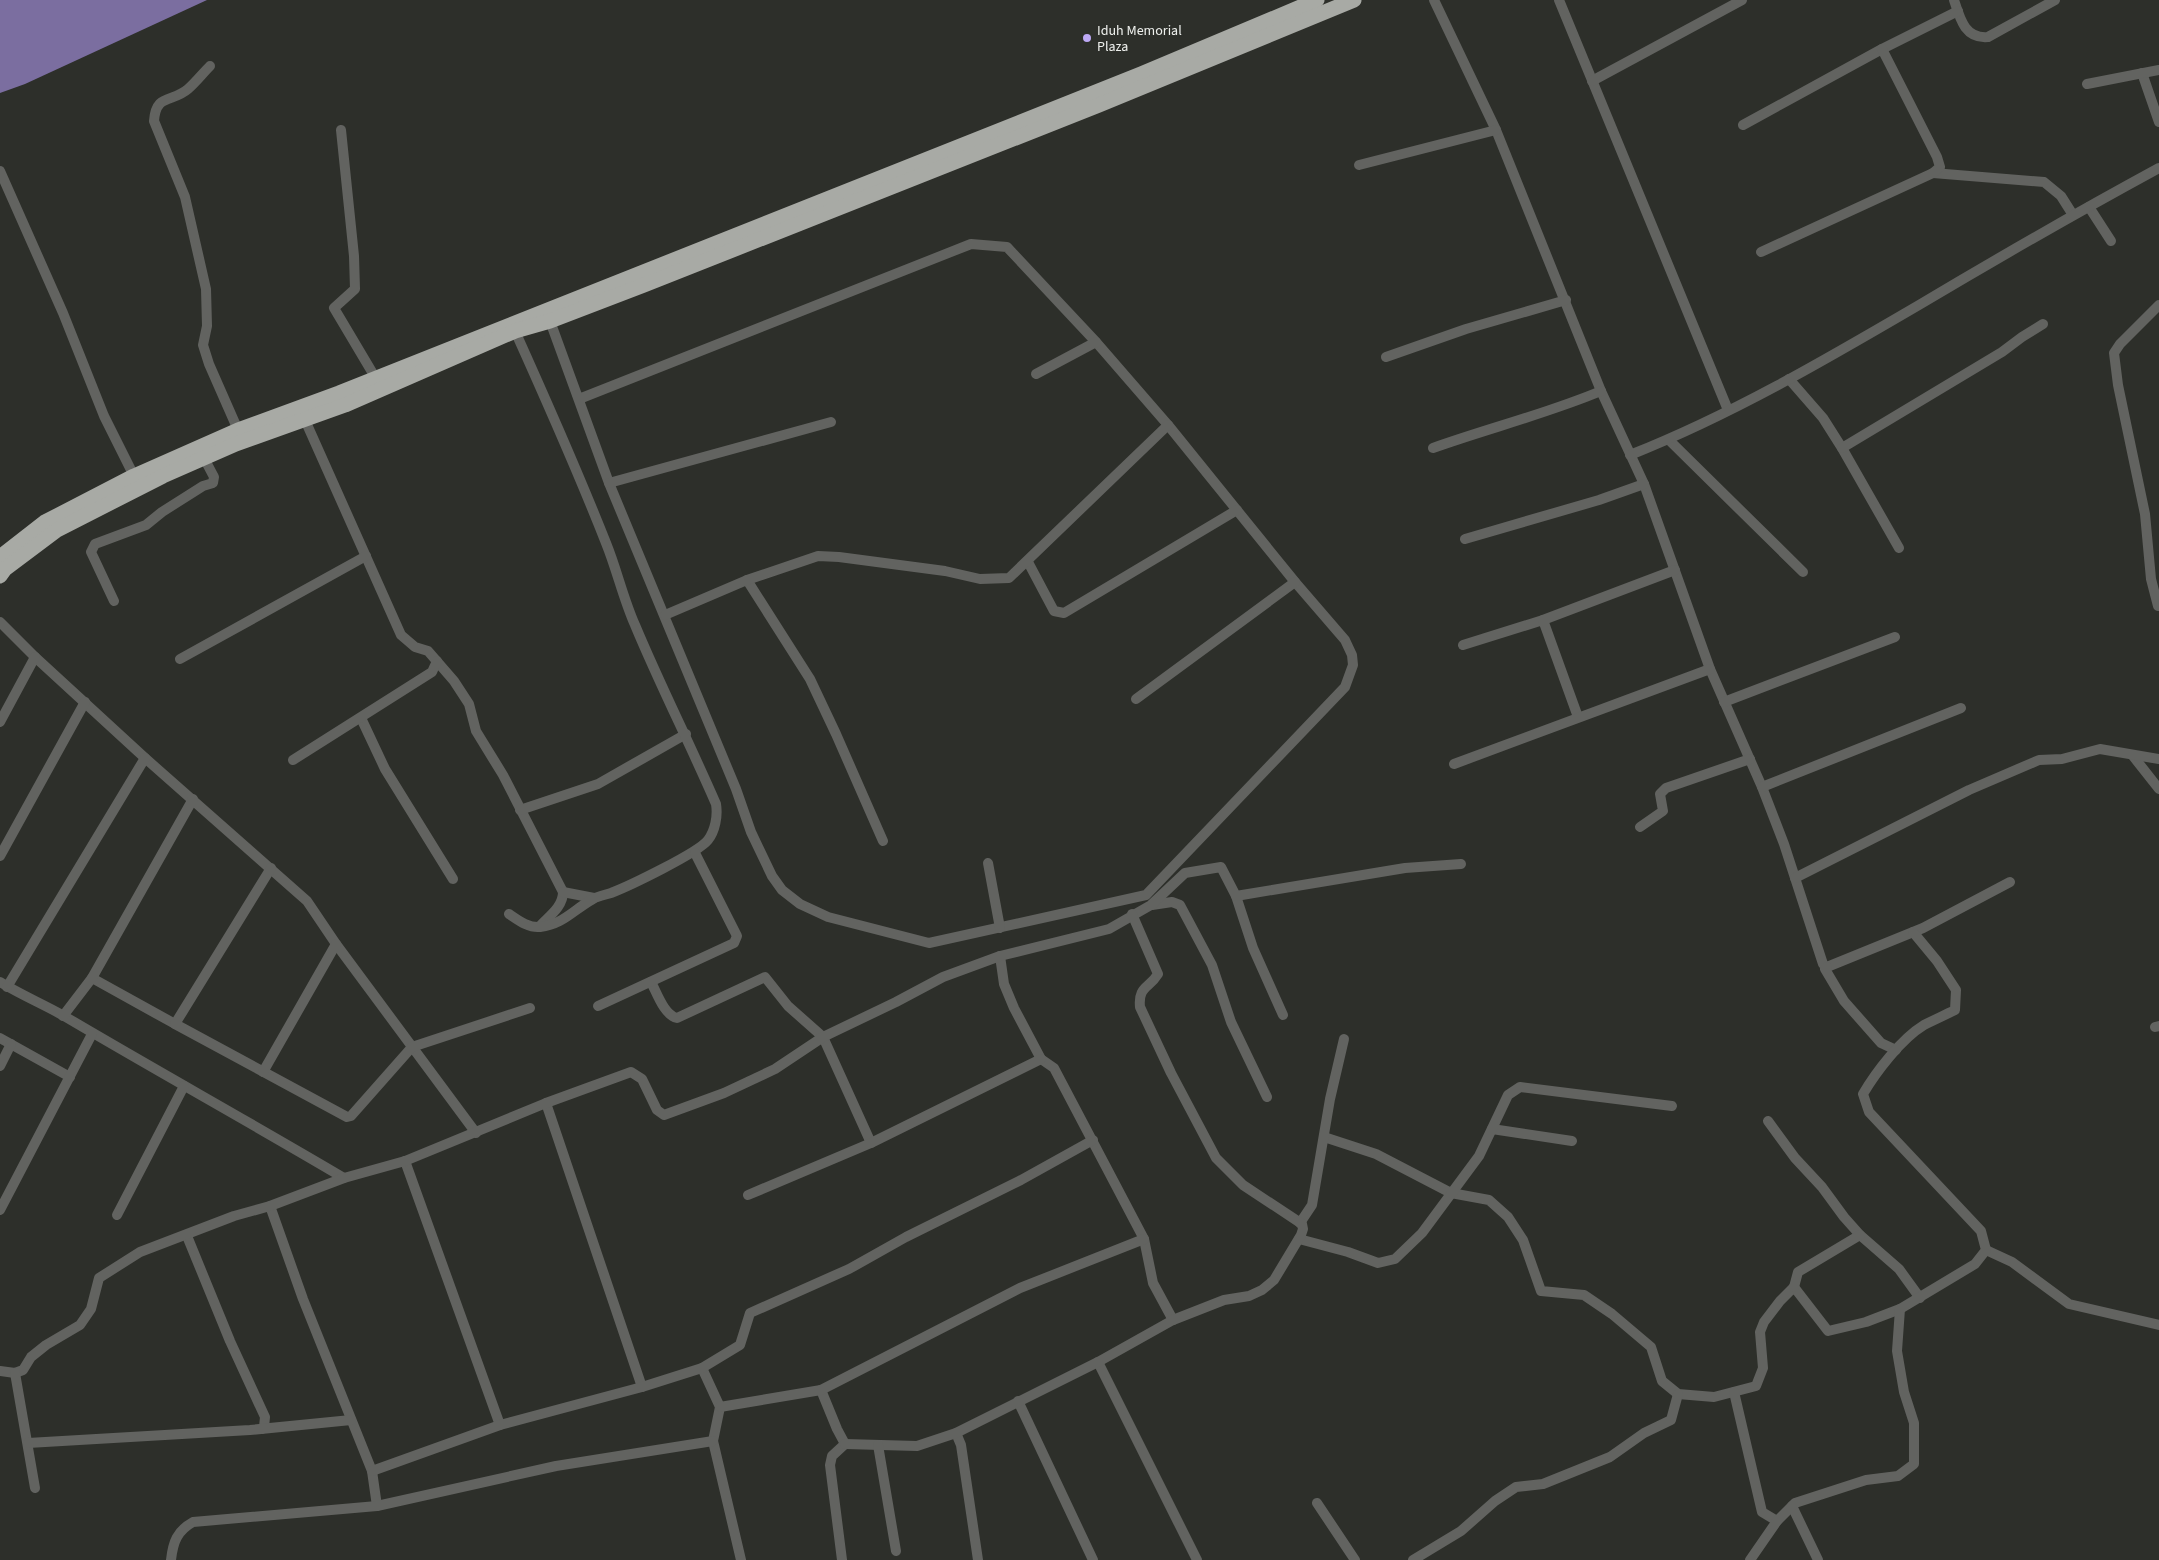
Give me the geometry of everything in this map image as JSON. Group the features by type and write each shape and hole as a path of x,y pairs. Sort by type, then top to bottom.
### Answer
{"highway":[{"path":"0,557 45,522 134,476 238,430 342,399 515,332 550,321 644,285 1096,99 1316,0"},
{"path":"0,576 5,569 56,530 163,476 236,444 305,420 375,377 1354,0"}],"street":[{"path":"1434,0 1496,130 1601,391 1644,484 1710,669 1762,787 1795,878 1822,964 1827,967"},
{"path":"1559,0 1632,172 1728,410"},
{"path":"1592,81 1742,0"},
{"path":"1954,0 1969,34 1981,38 1988,37 2055,0"},
{"path":"1743,125 1882,49 1958,11"},
{"path":"1761,252 1933,173 1940,167 1937,157 1882,49"},
{"path":"210,66 187,90 160,102 155,109 154,121 185,197 206,289 207,326 203,345 209,364 238,430"},
{"path":"2087,84 2159,70"},
{"path":"2142,73 2159,122"},
{"path":"341,130 354,256 355,289 334,308 375,377"},
{"path":"1359,165 1496,130"},
{"path":"1630,455 1669,440 1789,379 2073,215 2159,168"},
{"path":"0,171 63,313 104,416 134,476"},
{"path":"1933,173 2044,182 2061,196 2073,215"},
{"path":"2089,207 2111,242"},
{"path":"550,321 609,483 736,789 751,832 772,876 782,890 800,904 828,918 929,943 1146,895 1345,686 1353,665 1352,655 1345,640 1295,582 1168,425 1096,342 1007,247 970,244 579,399"},
{"path":"1386,357 1466,329 1566,300"},
{"path":"2158,606 2151,580 2145,514 2118,385 2114,353 2120,344 2159,305"},
{"path":"1842,448 1983,364 2043,324"},
{"path":"509,914 520,922 538,928 560,923 594,898 612,893 695,852 708,840 718,812 686,734 635,626 622,593 608,546 576,468 515,332"},
{"path":"1036,374 1096,342"},
{"path":"1789,379 1823,418 1899,548"},
{"path":"1433,448 1483,430 1569,404 1601,391"},
{"path":"305,420 401,635 415,647 428,651 454,681 468,704 476,732 503,775 564,892 563,900 559,907 538,928"},
{"path":"609,483 831,422"},
{"path":"665,615 747,580 818,556 839,556 996,580 1009,578 1028,562 1168,425"},
{"path":"1669,440 1804,572"},
{"path":"114,601 91,552 95,544 146,526 162,512 202,486 213,483 214,477 204,458"},
{"path":"1465,539 1599,500 1644,484"},
{"path":"1028,562 1054,611 1064,614 1237,510"},
{"path":"180,659 366,556"},
{"path":"1463,644 1543,620 1675,570"},
{"path":"747,580 810,679 883,842"},
{"path":"1136,699 1295,582"},
{"path":"1543,620 1578,717"},
{"path":"0,622 35,657 145,758 307,901 336,944 476,1134"},
{"path":"1724,702 1895,637"},
{"path":"0,722 35,657"},
{"path":"293,760 432,672 437,661"},
{"path":"1454,764 1710,669"},
{"path":"0,856 85,702"},
{"path":"1762,787 1962,708"},
{"path":"361,718 385,769 452,879"},
{"path":"520,810 598,784 686,734"},
{"path":"1795,878 1969,790 2039,760 2062,760 2100,749 2159,759"},
{"path":"2133,756 2159,789"},
{"path":"145,758 4,985 63,1016 344,1178"},
{"path":"1640,826 1663,811 1660,794 1666,788 1750,760"},
{"path":"63,1016 92,978 193,800"},
{"path":"598,1006 734,943 736,940 737,936 695,852"},
{"path":"988,862 1000,928"},
{"path":"1236,896 1404,868 1461,864"},
{"path":"0,1371 15,1373 24,1370 31,1357 84,1320 91,1309 99,1278 140,1252 187,1236 234,1216 270,1206 344,1178 405,1161 476,1134 546,1103 631,1072 642,1079 657,1110 664,1115 724,1094 775,1069 823,1037 943,977 1000,956 1109,929 1150,905 1185,873 1221,867 1236,896 1253,948 1283,1015"},
{"path":"175,1024 271,868"},
{"path":"1827,967 1912,932 2010,882"},
{"path":"564,892 594,898"},
{"path":"1150,905 1172,902 1180,904 1212,965 1231,1022 1267,1097"},
{"path":"842,1560 830,1465 832,1456 845,1444 917,1446 956,1433 1098,1362 1173,1320 1224,1300 1249,1296 1262,1290 1274,1280 1299,1239 1303,1229 1300,1223 1259,1197 1229,1173 1216,1158 1195,1120 1140,1007 1139,997 1142,990 1158,974 1132,914"},
{"path":"1912,932 1956,990 1955,1010 1922,1026 1874,1074 1863,1094 1869,1112 1981,1231 1986,1250"},
{"path":"263,1072 336,944"},
{"path":"1000,956 1004,984 1040,1059 1054,1068 1144,1239 1153,1283 1173,1320"},
{"path":"1827,967 1825,969 1844,1001 1881,1043 1896,1050"},
{"path":"651,982 665,1008 672,1017 677,1018 765,977 788,1006 823,1037 871,1143"},
{"path":"92,978 347,1117 351,1116 412,1048 530,1008"},
{"path":"0,1210 92,1034"},
{"path":"0,1038 70,1077"},
{"path":"1300,1223 1312,1205 1330,1099 1344,1039"},
{"path":"0,1066 11,1044"},
{"path":"748,1195 871,1143 1040,1059"},
{"path":"117,1215 184,1086"},
{"path":"1299,1239 1348,1252 1378,1263 1395,1259 1422,1233 1479,1156 1508,1095 1520,1087 1672,1106"},
{"path":"546,1103 642,1387"},
{"path":"1768,1121 1794,1158 1822,1187 1844,1217 1860,1235 1899,1269 1920,1298"},
{"path":"1492,1129 1572,1141"},
{"path":"1324,1137 1376,1154 1452,1193 1489,1200 1508,1217 1523,1240 1541,1292 1584,1295 1612,1314 1651,1347 1662,1381 1678,1394 1714,1397 1756,1386 1763,1368 1760,1332 1780,1301 1794,1287 1798,1272 1860,1235"},
{"path":"372,1471 500,1424 642,1387 702,1368 740,1345 750,1313 848,1269 906,1237 1021,1180 1093,1140"},
{"path":"405,1161 500,1424"},
{"path":"270,1206 372,1471 377,1506"},
{"path":"187,1236 230,1341 265,1417 262,1429"},
{"path":"720,1407 821,1390 1020,1288 1144,1239"},
{"path":"1794,1287 1828,1331 1866,1322 1903,1307 1975,1264 1986,1250"},
{"path":"1986,1250 2012,1262 2069,1304 2159,1325"},
{"path":"1750,1560 1776,1521 1794,1503 1866,1480 1898,1476 1914,1464 1914,1423 1904,1392 1897,1351 1908,1281"},
{"path":"1098,1362 1197,1560"},
{"path":"702,1368 720,1407 713,1441 742,1560"},
{"path":"15,1373 35,1488"},
{"path":"821,1390 845,1444"},
{"path":"1734,1392 1762,1512 1776,1521"},
{"path":"1413,1560 1461,1531 1495,1501 1516,1487 1543,1484 1610,1457 1644,1433 1671,1420 1678,1394"},
{"path":"1018,1401 1093,1560"},
{"path":"28,1443 262,1429 351,1420"},
{"path":"956,1433 960,1445 978,1560"},
{"path":"171,1560 174,1541 178,1533 193,1522 377,1506 556,1466 713,1441"},
{"path":"878,1444 896,1552"},
{"path":"1318,1503 1355,1560"},
{"path":"1792,1506 1818,1560"}],"shaded area":[{"path":"0,0 207,0 25,84 0,93"}],"place":[{"name":"Iduh Memorial Plaza","path":"1087,38"}]}
